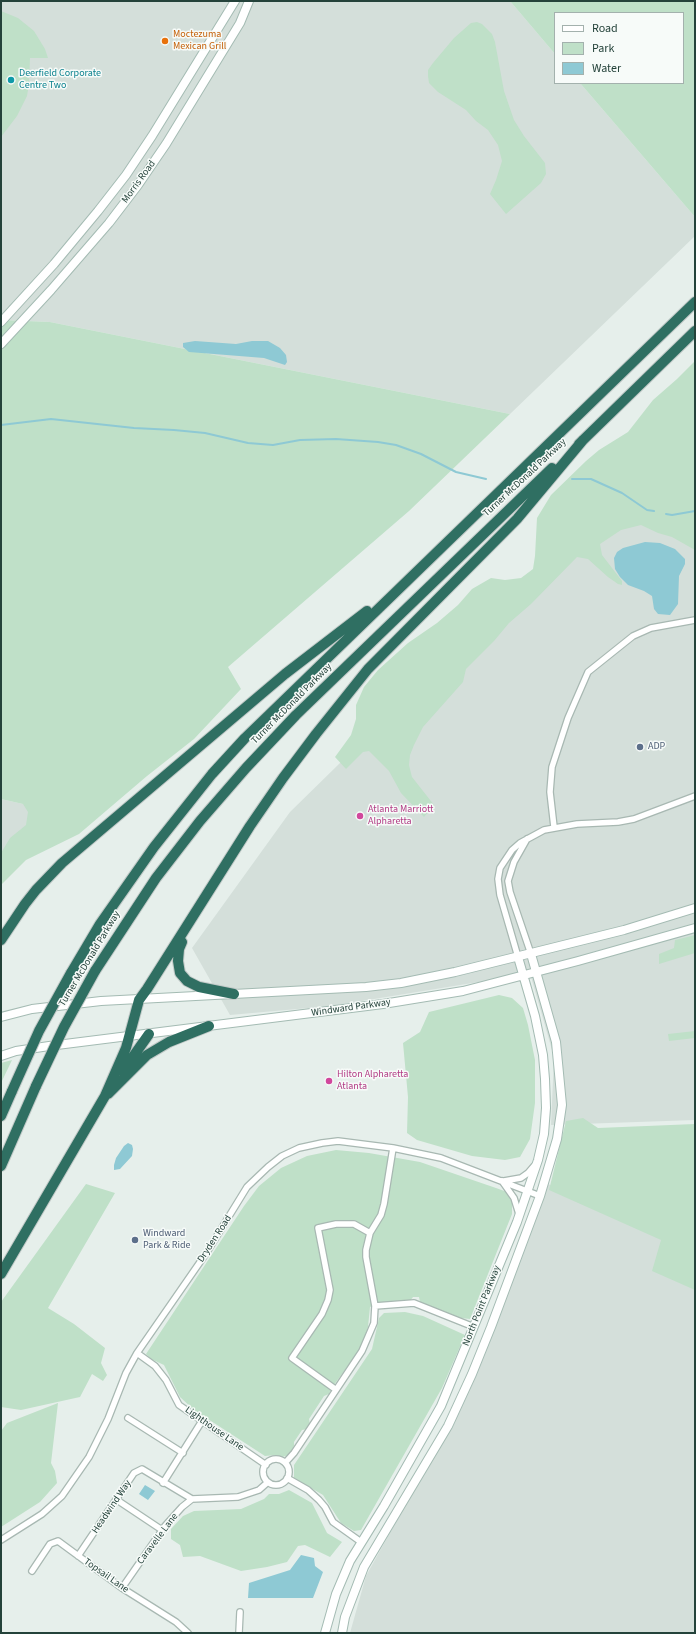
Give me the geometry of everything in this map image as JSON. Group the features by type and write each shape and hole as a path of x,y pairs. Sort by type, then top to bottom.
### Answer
{"highway":[{"name":"Turner McDonald Parkway","path":"1,1116 39,1031 100,924 130,880 212,774 279,704 695,302"},
{"name":"Turner McDonald Parkway","path":"1,1166 61,1033 95,971 156,878 200,821 246,768 296,715 695,331"},
{"path":"1,1274 105,1096 130,1036 139,1000 187,928 267,800 316,734 352,689 388,649 517,519 583,440"},
{"path":"1,940 13,920 36,890 62,863 285,674 408,579"},
{"path":"187,928 179,950 178,961 180,973 187,981 199,987 234,994"},
{"path":"105,1096 147,1055 168,1042 209,1026"},
{"path":"115,1073 130,1061 149,1034"}],"street":[{"name":"Morris Road","path":"1,322 54,264 126,175 156,130 235,1"},
{"name":"Morris Road","path":"1,344 44,299 93,241 146,174 240,23 249,1"},
{"path":"554,827 550,792 552,767 568,718 588,672 633,636 651,628 695,620"},
{"path":"518,957 500,895 498,879 500,868 512,850 527,839 544,830 554,827 626,821 695,796"},
{"path":"527,839 514,862 508,881 510,892 531,954"},
{"name":"Windward Parkway","path":"1,1017 32,1009 102,1001 366,988 401,983 531,954 624,930 695,908"},
{"name":"Windward Parkway","path":"1,1056 16,1051 49,1046 383,1004 463,990 536,972 695,928"},
{"name":"North Point Parkway","path":"342,1633 345,1617 364,1567 448,1426 472,1374 540,1196 557,1139 562,1105 556,1042 531,954"},
{"name":"North Point Parkway","path":"325,1633 330,1609 342,1576 441,1406 520,1215 538,1160 544,1134 546,1108 543,1055 535,1016 518,957"},
{"name":"Dryden Road","path":"1,1540 42,1514 62,1496 77,1476 89,1457 108,1419 126,1373 137,1353 207,1252 247,1187 282,1156 299,1148 322,1143 350,1142 393,1148 441,1158 540,1196"},
{"path":"285,1463 294,1453 335,1389 362,1351 374,1323 375,1306 366,1250 370,1233 381,1215 384,1204 393,1148"},
{"path":"520,1215 514,1198 502,1181 521,1178 528,1174 538,1160"},
{"path":"335,1389 292,1358 322,1314 328,1300 330,1290 318,1228 336,1224 354,1224 370,1233"},
{"path":"375,1306 414,1303 474,1327"},
{"name":"Lighthouse Lane","path":"137,1353 155,1366 166,1380 179,1405 266,1465"},
{"path":"128,1418 183,1453"},
{"path":"163,1482 183,1453 202,1421"},
{"path":"277,1460 285,1463 288,1470 287,1478 278,1485 268,1482 263,1476 264,1468 269,1462 277,1460"},
{"name":"Headwind Way","path":"78,1556 134,1473 142,1469 192,1499"},
{"path":"287,1478 308,1490 325,1507 333,1522 361,1542"},
{"path":"192,1499 238,1497 259,1490 268,1482"},
{"name":"Caravelle Lane","path":"122,1588 162,1530 182,1507 192,1499"},
{"path":"117,1500 162,1530"},
{"name":"Topsail Lane","path":"32,1571 50,1544 58,1541 122,1588 176,1622 188,1633"},
{"path":"239,1633 240,1612"}],"shaded area":[{"path":"1,1 510,1 554,53 554,84 581,84 695,217 695,236 510,414 50,322 1,320"},
{"path":"635,474 695,520 695,1120 551,1125 554,1057 529,970 497,979 331,1006 230,1015 192,948 290,812"},
{"path":"1,799 59,812 1,873"},
{"path":"543,1182 695,1245 695,1633 350,1633 366,1576 469,1390"}],"green space":[{"path":"510,1 695,1 695,217 581,84 684,84 684,12 554,12 554,53"},
{"path":"1,11 18,18 34,31 45,49 48,58 30,58 27,96 17,116 1,137"},
{"path":"477,22 482,24 492,34 495,42 504,91 514,120 524,136 545,163 546,174 541,183 506,214 490,194 502,161 498,145 488,130 476,121 466,110 438,92 429,83 428,70 433,63 454,38 471,23"},
{"path":"1,320 50,322 510,414 409,511 228,667 241,689 194,739 147,776 79,834 26,860 1,885 1,853 10,838 26,825 28,812 23,804 1,799"},
{"path":"695,361 695,550 672,537 658,533 641,525 621,530 600,544 602,555 622,581 622,585 608,577 588,559 577,557 531,604 509,623 494,641 466,669 463,682 423,727 414,745 410,755 409,765 412,777 434,805 424,817 401,793 389,771 369,751 363,752 346,769 335,757 351,735 356,719 356,705 364,687 378,670 408,643 437,623 458,605 472,589 491,578 505,580 521,578 533,569 537,518 551,495 599,450 628,432 653,400"},
{"path":"695,935 695,953 659,964 659,954 674,948 675,940"},
{"path":"499,995 512,998 523,1008 535,1060 535,1103 530,1139 520,1157 505,1160 472,1156 417,1140 407,1133 408,1097 403,1043 420,1032 429,1012"},
{"path":"695,1031 695,1038 669,1041 668,1034"},
{"path":"12,1060 1,1083 1,1063"},
{"path":"583,1118 598,1128 695,1124 695,1290 652,1271 661,1240 549,1190 566,1121"},
{"path":"336,1150 369,1153 420,1162 507,1192 512,1203 512,1214 470,1319 461,1318 420,1302 419,1297 413,1297 410,1301 382,1303 370,1307 368,1327 361,1348 331,1389 329,1394 324,1396 309,1419 310,1424 307,1429 302,1430 294,1442 294,1446 289,1455 282,1457 276,1455 265,1456 194,1410 180,1397 164,1365 151,1359 146,1354 244,1206 259,1186 281,1168 307,1156"},
{"path":"86,1184 115,1193 48,1308 74,1324 105,1348 101,1363 107,1375 103,1381 92,1374 80,1397 21,1410 1,1407 1,1302"},
{"path":"405,1312 423,1316 465,1335 442,1388 361,1530 354,1531 341,1523 323,1495 294,1478 294,1465 372,1349 379,1318 384,1313"},
{"path":"58,1403 51,1463 55,1471 57,1483 40,1502 1,1527 1,1431 7,1423"},
{"path":"289,1490 312,1503 327,1533 342,1542 330,1557 305,1545 298,1546 287,1562 241,1571 200,1556 183,1557 180,1545 171,1539 171,1529 183,1516 194,1511 241,1509 264,1499 269,1494 279,1494"}],"water":[{"path":"195,341 236,344 252,341 268,341 280,348 286,355 287,362 285,365 264,358 189,352 183,347 183,343"},
{"path":"645,542 660,543 675,549 685,559 685,564 679,576 678,604 670,615 658,614 654,609 652,596 644,591 628,585 615,569 614,558 617,552 623,548"},
{"path":"128,1143 132,1145 132,1156 120,1169 114,1170 116,1158 124,1146"},
{"path":"145,1485 155,1491 148,1500 139,1494"},
{"path":"301,1555 314,1558 315,1566 323,1572 313,1598 248,1598 249,1583 290,1570"}],"waterway":[{"path":"1,425 51,419 134,428 205,433 248,443 273,445 300,440 336,439 378,442 396,445 421,454 456,472 486,479"},
{"path":"572,479 591,479 622,493 647,510 654,511"},
{"path":"666,514 672,515 695,511"}],"place":[{"name":"Moctezuma Mexican Grill","path":"165,41"},
{"name":"Deerfield Corporate Centre Two","path":"11,80"},
{"name":"ADP","path":"640,747"},
{"name":"Atlanta Marriott Alpharetta","path":"360,816"},
{"name":"Hilton Alpharetta Atlanta","path":"329,1081"},
{"name":"Windward Park & Ride","path":"135,1240"}]}
